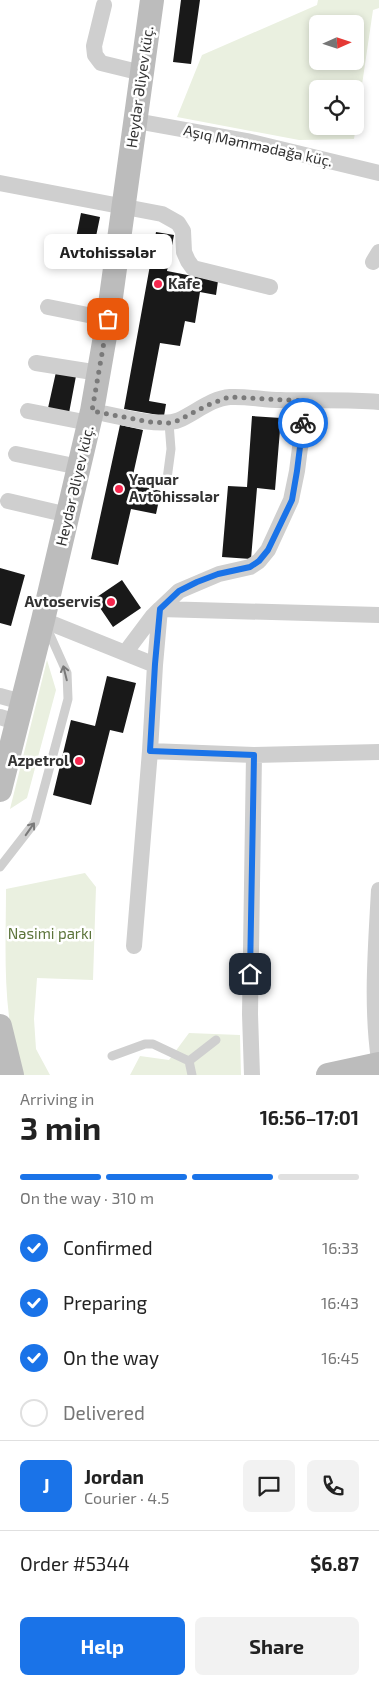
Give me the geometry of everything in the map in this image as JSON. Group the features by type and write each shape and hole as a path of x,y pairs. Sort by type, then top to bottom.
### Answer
{"main road":[{"name":"Heydər Əliyev küç.","path":"0,790 9,709 43,620 91,417 108,319 152,0"},
{"path":"0,1026 12,1075"},
{"path":"328,1075 379,1062"}],"street":[{"path":"104,5 94,46 95,55 101,63 142,73"},
{"name":"Aşıq Məmmədağa küç.","path":"136,121 247,141 379,173"},
{"path":"0,183 162,214 178,223 183,231 184,252 193,268 270,287"},
{"path":"48,307 108,319"},
{"path":"36,363 99,373"},
{"path":"28,411 169,423 229,397 306,401 337,399 379,402"},
{"path":"125,653 152,617 179,591 218,574 250,567 259,561 268,550 292,500 306,401"},
{"path":"16,454 79,467"},
{"path":"8,501 68,515"},
{"path":"160,609 379,615"},
{"path":"134,946 160,609"},
{"path":"43,620 155,664"},
{"path":"150,751 254,755 379,752"},
{"path":"252,1075 250,1014 254,755"},
{"path":"379,890 374,1006 375,1036 379,1062"}],"lane":[{"path":"167,479 171,449 169,423"},
{"path":"0,867 36,822 68,699 67,673 43,620"},
{"path":"189,1061 216,1040"},
{"path":"112,1056 145,1044 153,1044 189,1061"},
{"path":"189,1061 192,1075"}],"green space":[{"path":"318,0 379,0 379,8 373,10 363,80 309,80 309,135 355,135 354,139 299,140 177,117 202,55 317,5"},
{"path":"47,660 56,690 27,798 10,809"},
{"name":"Nəsimi parkı","path":"85,873 96,887 93,980 37,978 34,1019 36,1049 50,1075 23,1075 16,1054 8,1007 6,983 6,889"},
{"path":"189,1033 240,1035 241,1075 130,1075 140,1056 169,1060"}],"building":[{"path":"181,0 200,0 191,64 173,62"},
{"path":"81,213 100,217 93,251 74,248"},
{"path":"156,232 174,235 167,271 218,281 216,295 200,292 195,323 185,321 180,346 160,343 149,401 166,404 164,416 124,409"},
{"path":"56,372 76,376 69,413 48,408"},
{"path":"252,416 281,418 275,490 257,488 251,559 222,557 228,486 247,487"},
{"path":"120,425 143,430 131,484 161,491 156,514 131,509 118,565 91,559"},
{"path":"0,568 25,575 11,626 0,623"},
{"path":"122,580 141,608 113,627 94,599"},
{"path":"107,676 136,683 123,733 110,730 91,805 53,795 71,720 95,726"}],"way so far":[{"path":"108,319 92,411 150,422 169,423 177,421 220,399 240,397 306,401 303,423"}],"place":[{"name":"Kafe","path":"158,284"},
{"name":"Avtohissələr","path":"108,319"},
{"name":"Yaquar Avtohissələr","path":"119,489"},
{"name":"Avtoservis","path":"111,602"},
{"name":"Azpetrol","path":"79,761"}],"route":[{"path":"250,974 254,755 150,751 160,609 179,591 218,574 250,567 259,561 268,550 292,500 303,423"}]}
